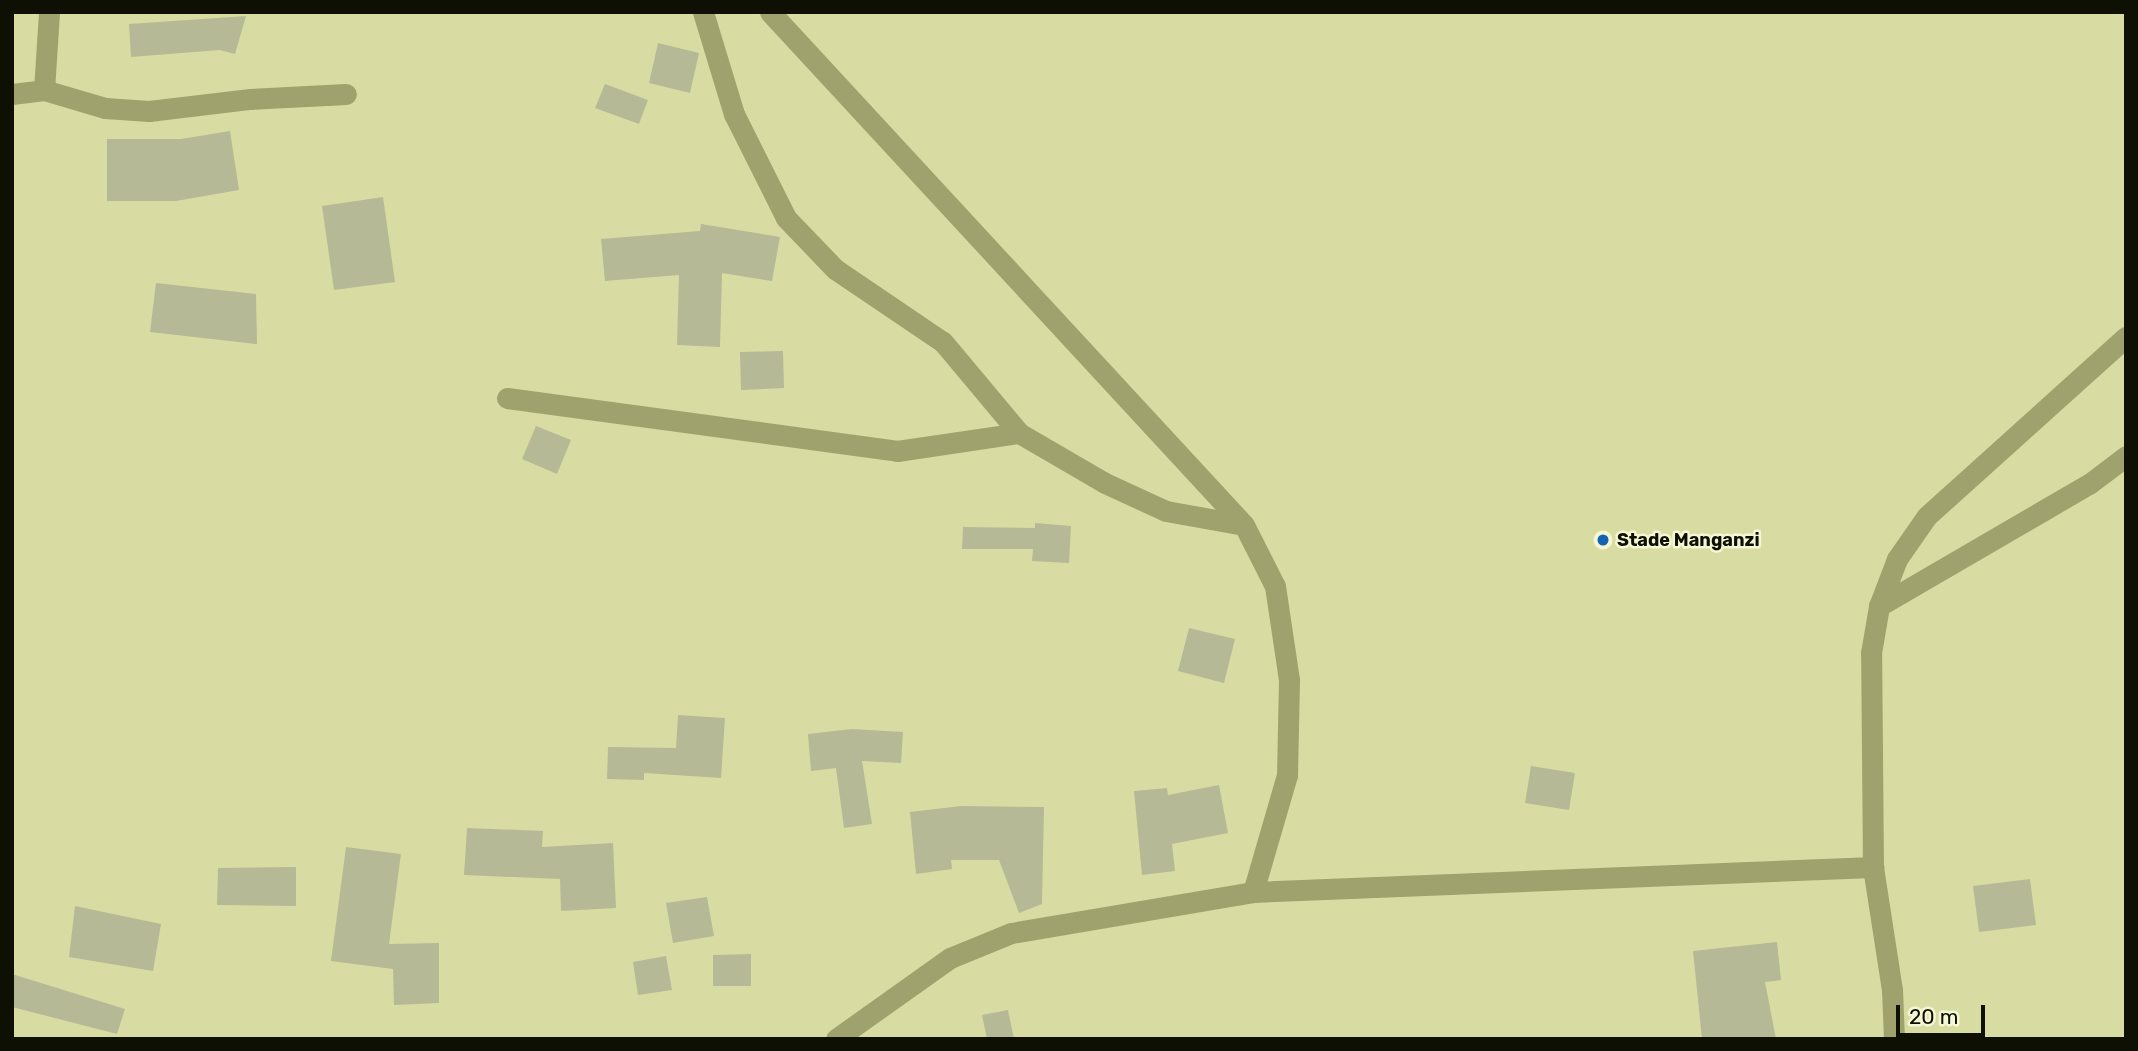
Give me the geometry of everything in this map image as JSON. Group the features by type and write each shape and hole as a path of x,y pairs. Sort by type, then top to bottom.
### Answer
{"street":[{"path":"44,90 49,12"},
{"path":"703,12 734,114 786,218 835,270 943,342 1019,433 1105,483 1166,511 1244,526"},
{"path":"770,12 1244,526 1275,586 1289,680 1287,775 1253,892"},
{"path":"12,94 44,90 105,108 149,111 250,99 346,94"},
{"path":"1894,1039 1892,990 1873,867 1871,653 1879,606 1896,559 1927,516 2126,337"},
{"path":"507,398 897,451 1019,433"},
{"path":"1879,606 2089,484 2126,456"},
{"path":"836,1039 950,958 1011,933 1253,892 1873,867"}],"green space":[{"path":"12,12 2126,12 2126,1039 12,1039"}],"building":[{"path":"246,16 235,54 220,50 131,57 129,24"},
{"path":"658,43 699,53 690,93 649,83"},
{"path":"605,84 648,100 639,124 595,108"},
{"path":"230,131 239,190 176,201 107,201 107,139 181,139"},
{"path":"383,197 395,282 334,290 322,206"},
{"path":"701,224 780,237 772,281 722,273 720,347 677,345 679,275 605,281 601,239 700,231"},
{"path":"156,283 256,294 257,344 150,332"},
{"path":"783,351 784,388 741,390 740,352"},
{"path":"536,426 571,440 557,474 522,459"},
{"path":"1035,523 1071,526 1069,563 1032,561 1033,549 962,549 963,527 1035,528"},
{"path":"1189,628 1235,639 1224,683 1178,671"},
{"path":"678,715 725,718 721,778 644,773 644,780 607,779 608,747 676,748"},
{"path":"852,729 903,732 901,763 862,761 872,824 844,828 836,768 811,771 808,734"},
{"path":"1531,766 1575,773 1569,810 1525,803"},
{"path":"1219,785 1228,833 1172,844 1175,871 1142,875 1134,791 1167,788 1168,795"},
{"path":"961,806 1044,807 1042,904 1019,913 999,860 951,860 952,869 916,874 910,812"},
{"path":"467,828 543,831 542,847 613,843 616,908 561,911 560,879 464,875"},
{"path":"346,847 401,854 389,944 439,943 439,1003 394,1005 393,969 331,961"},
{"path":"296,867 296,906 217,905 218,868"},
{"path":"2030,879 2036,925 1979,932 1973,886"},
{"path":"707,897 714,936 673,943 666,903"},
{"path":"75,906 161,924 153,971 69,957"},
{"path":"1777,942 1781,980 1765,982 1776,1039 1702,1039 1693,951"},
{"path":"751,954 751,986 713,986 713,955"},
{"path":"666,956 672,990 638,995 633,962"},
{"path":"12,974 125,1009 117,1034 12,1007"},
{"path":"1008,1010 1014,1039 987,1039 982,1015"}],"place":[{"name":"Stade Manganzi","path":"1603,540"}]}
